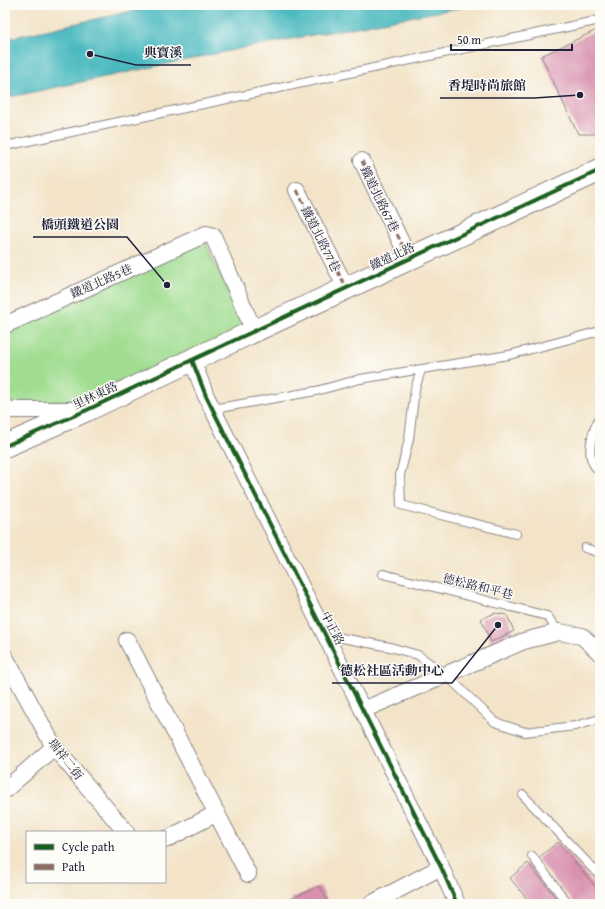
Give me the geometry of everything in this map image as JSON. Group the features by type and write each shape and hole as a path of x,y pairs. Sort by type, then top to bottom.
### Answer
{"street":[{"name":"鐵道北路67巷","path":"362,161 409,259"},
{"name":"鐵道北路","path":"192,360 600,170"},
{"name":"鐵道北路77巷","path":"297,190 346,288"},
{"name":"鐵道北路5巷","path":"5,325 206,234 213,236 254,331"},
{"name":"中正路","path":"192,360 203,389 441,867 457,904"},
{"name":"里林東路","path":"5,446 87,410 192,360"},
{"path":"5,408 12,410 87,410"},
{"path":"363,710 524,641 559,632 582,636 600,653"},
{"path":"127,640 248,874"},
{"name":"瑞祥二街","path":"5,657 54,747 125,831"},
{"path":"5,790 54,747"},
{"path":"166,840 217,814"},
{"path":"371,904 441,867"}],"lane":[{"path":"5,146 600,20"},
{"path":"213,409 316,392 360,379 509,355 600,331"},
{"path":"421,370 415,389 409,439 400,475 401,505 516,534"},
{"path":"600,417 597,422 589,451 595,468 600,471"},
{"path":"585,548 600,553"},
{"name":"德松路和平巷","path":"384,574 547,616 559,632"},
{"path":"326,635 390,647 418,655 446,675 476,702 495,722 525,732 575,726 600,719"},
{"path":"523,795 600,876"},
{"path":"532,856 568,904"}],"green space":[{"path":"205,242 245,328 73,401 12,403 5,400 5,332"}],"water":[{"path":"159,5 474,5 243,48 5,98 5,39"}],"building":[{"path":"599,29 600,134 578,134 541,56"},
{"path":"495,613 507,615 514,631 491,642 481,619"},
{"path":"558,842 600,892 600,901 597,904 575,904 537,859"},
{"path":"528,863 560,903 531,904 510,878"},
{"path":"320,886 329,904 294,904 292,898"}],"marked path":[{"path":"362,161 409,259"},
{"path":"297,190 346,288"}],"cycle path":[{"path":"5,446 87,410 600,170"},
{"path":"192,360 206,396 441,867 457,904"}],"place":[{"name":"典寶溪","path":"90,54"},
{"name":"香堤時尚旅館","path":"580,95"},
{"name":"橋頭鐵道公園","path":"167,285"},
{"name":"德松社區活動中心","path":"498,625"}]}
